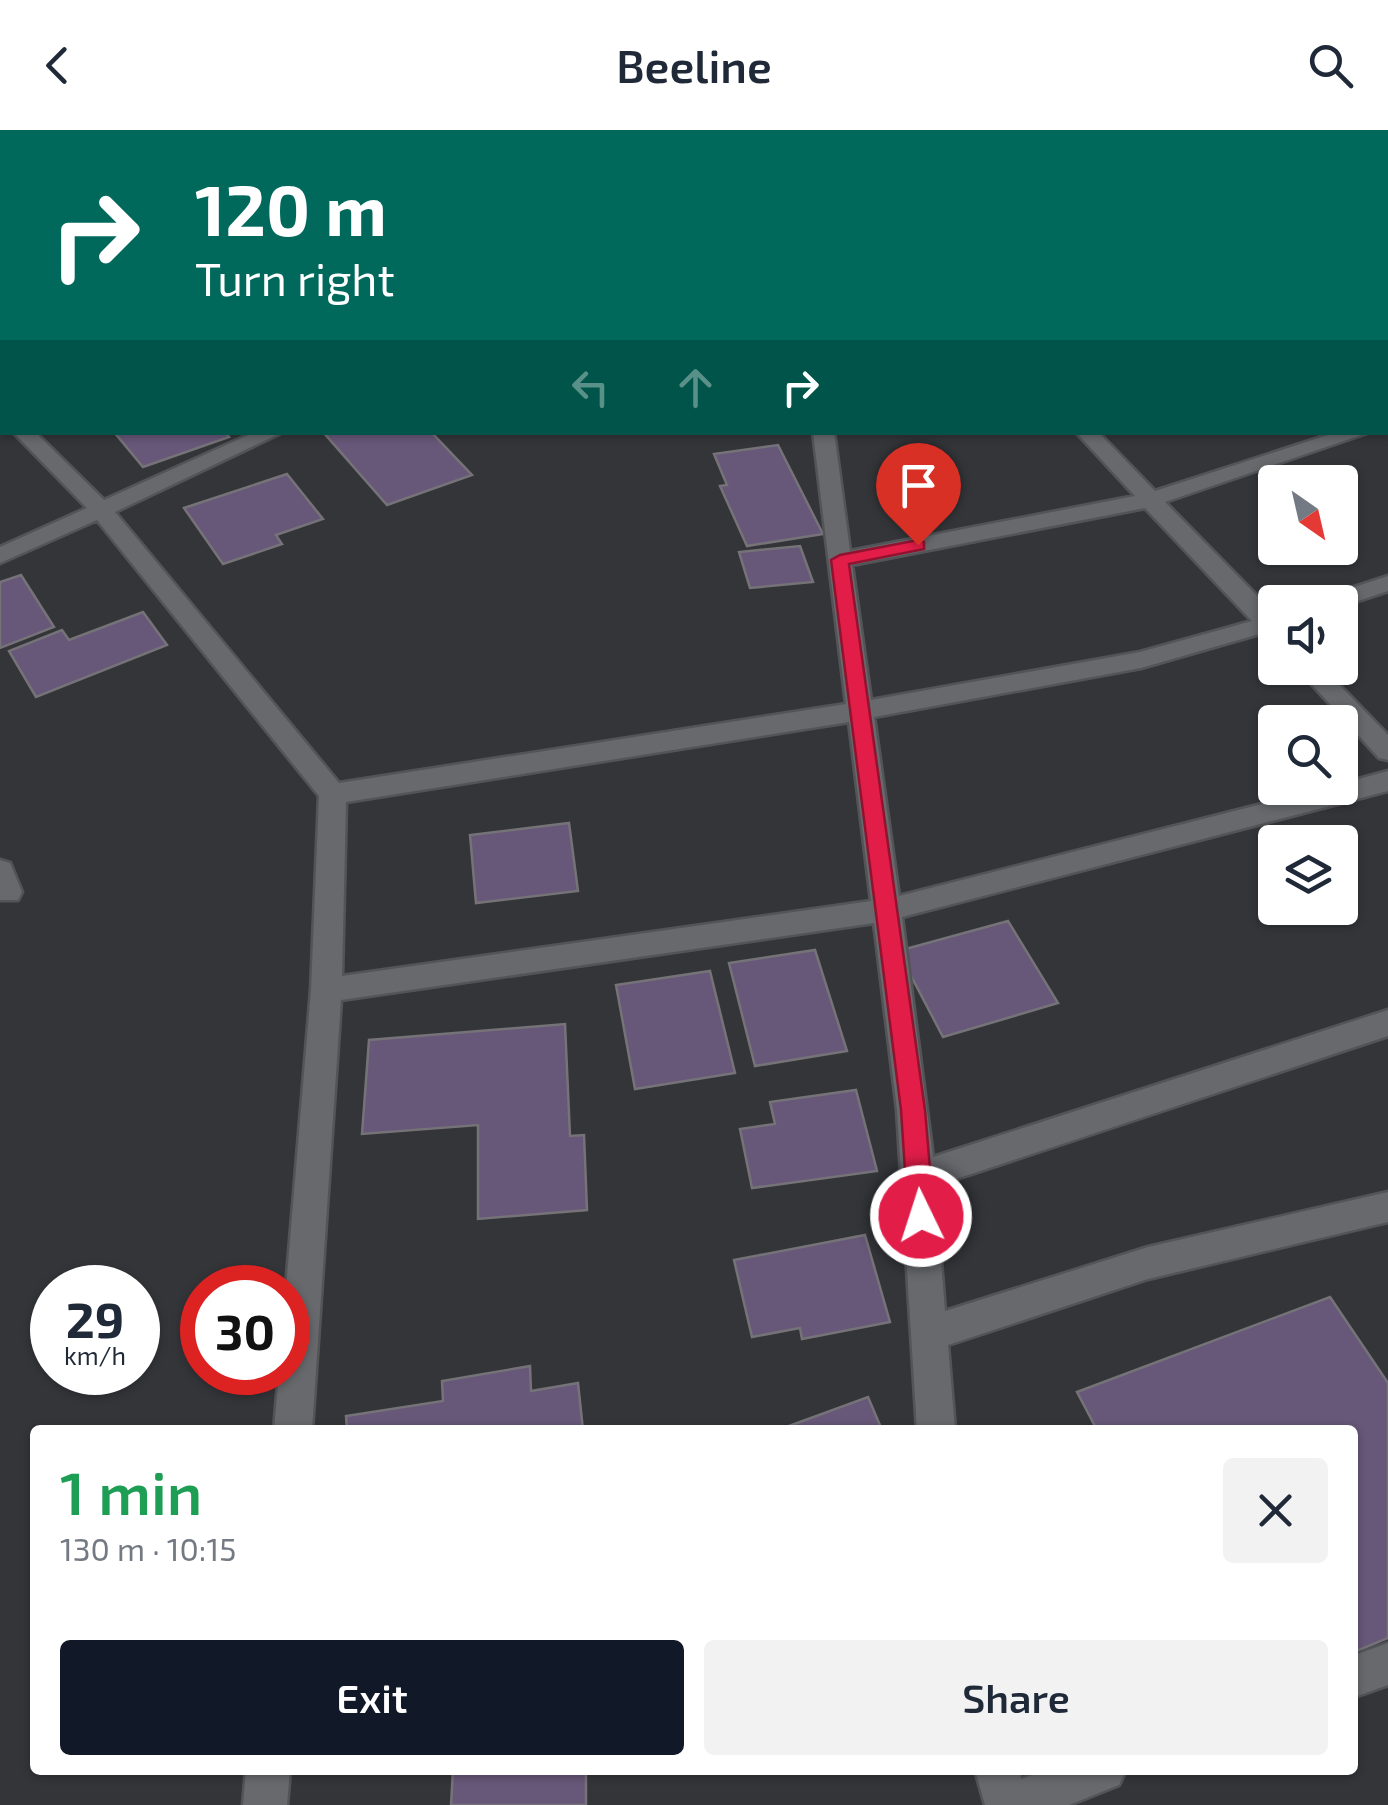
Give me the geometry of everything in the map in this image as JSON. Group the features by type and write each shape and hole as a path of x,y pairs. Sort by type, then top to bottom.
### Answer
{"street":[{"path":"25,435 101,510 333,794 326,990 293,1425"},
{"path":"0,556 266,435"},
{"path":"823,435 918,1177 936,1425"},
{"path":"1089,435 1258,611"},
{"path":"840,560 1150,500 1351,435"},
{"path":"1358,594 1388,584"},
{"path":"333,794 860,711 1140,660 1258,630"},
{"path":"1325,685 1388,750"},
{"path":"326,990 886,910 1388,781"},
{"path":"918,1177 1388,1024"},
{"path":"929,1334 1148,1263 1388,1207"},
{"path":"1358,1675 1388,1664"},
{"path":"265,1805 268,1775"},
{"path":"999,1775 1009,1805 1090,1775"}],"building":[{"path":"116,435 229,437 143,467"},
{"path":"326,435 434,435 472,475 387,505"},
{"path":"778,445 823,534 747,546 720,486 727,485 714,454"},
{"path":"287,474 323,519 276,535 282,544 223,564 184,508"},
{"path":"800,546 813,582 750,588 739,552"},
{"path":"21,575 54,627 0,648 0,582"},
{"path":"143,612 167,645 36,697 9,651 62,630 69,640"},
{"path":"569,823 578,891 476,903 470,835"},
{"path":"1008,921 1058,1003 943,1037 898,951"},
{"path":"815,950 847,1051 755,1066 729,963"},
{"path":"710,971 735,1073 635,1089 616,985"},
{"path":"565,1024 570,1136 584,1135 587,1210 478,1219 478,1125 362,1134 369,1040"},
{"path":"856,1090 877,1171 752,1188 740,1129 775,1124 770,1102"},
{"path":"865,1235 890,1322 802,1339 800,1328 752,1337 734,1260"},
{"path":"1330,1297 1388,1383 1388,1638 1358,1650 1358,1425 1094,1425 1077,1392"},
{"path":"530,1366 531,1391 578,1383 582,1425 347,1425 346,1416 443,1401 442,1381"},
{"path":"868,1397 880,1425 792,1425"},
{"path":"453,1775 586,1775 586,1805 451,1805"}],"route":[{"path":"918,545 840,560 913,1110 921,1216"}]}
